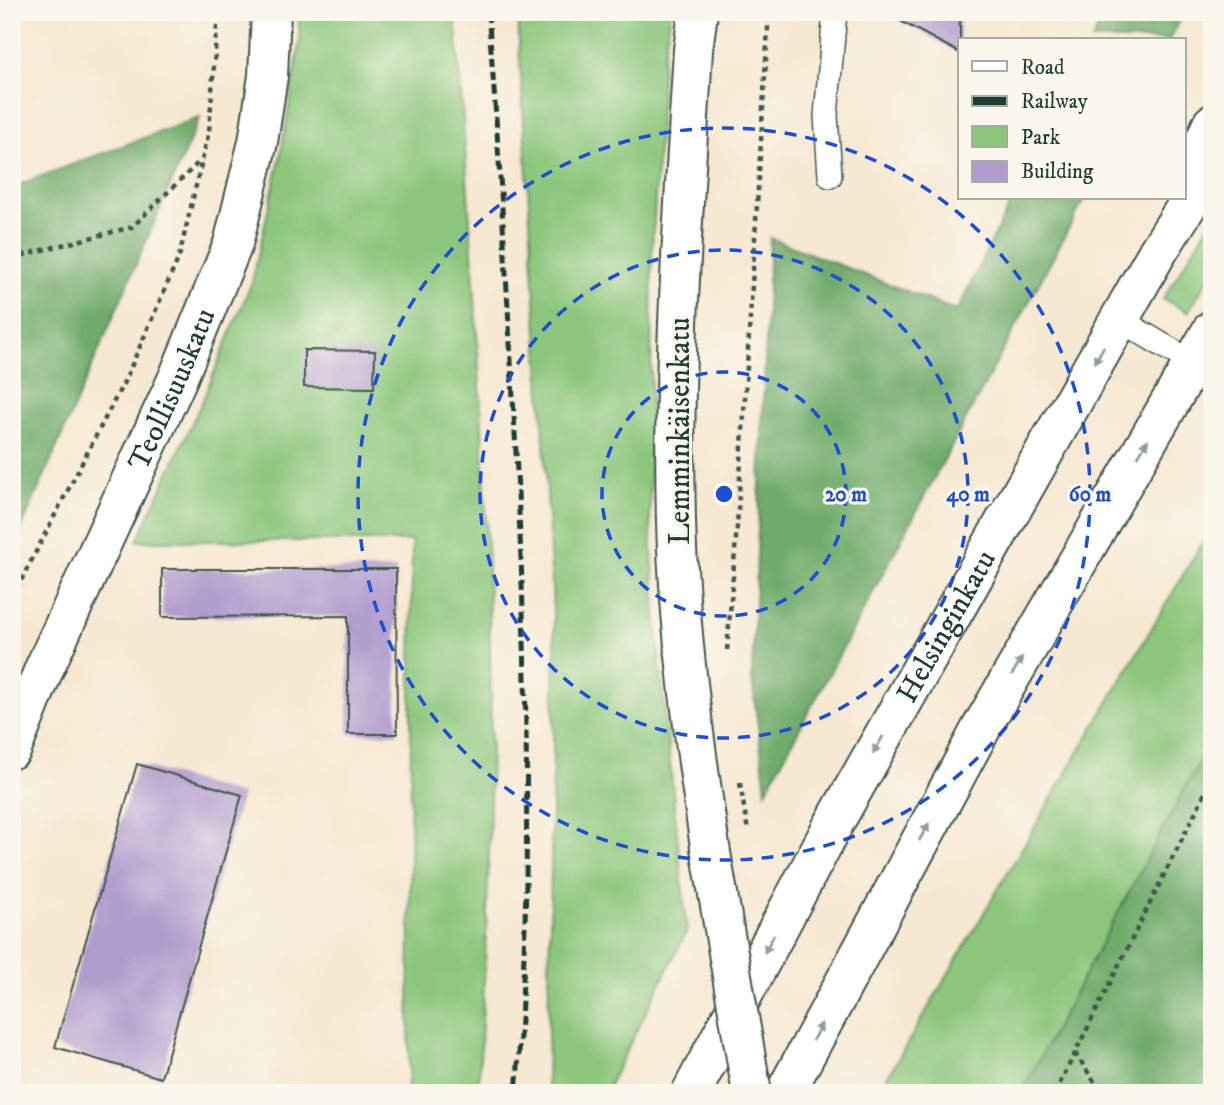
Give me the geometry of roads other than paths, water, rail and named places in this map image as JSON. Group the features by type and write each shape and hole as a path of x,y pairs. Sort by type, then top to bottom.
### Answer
{"main road":[{"name":"Teollisuuskatu","path":"12,749 61,632 177,380 233,244 258,142 268,76 271,12"},
{"name":"Lemminkäisenkatu","path":"698,12 692,50 676,366 676,521 686,680 710,848 752,1093"},
{"path":"1186,186 1212,124"},
{"name":"Helsinginkatu","path":"691,1093 833,825 1157,253 1212,166"},
{"path":"1157,253 1180,200"},
{"path":"785,1093 983,725 1212,330"}],"lane":[{"path":"830,176 826,116 835,12"},
{"path":"1120,320 1193,363"}],"railway":[{"path":"488,12 513,397 525,692 525,933 516,1093"}]}
